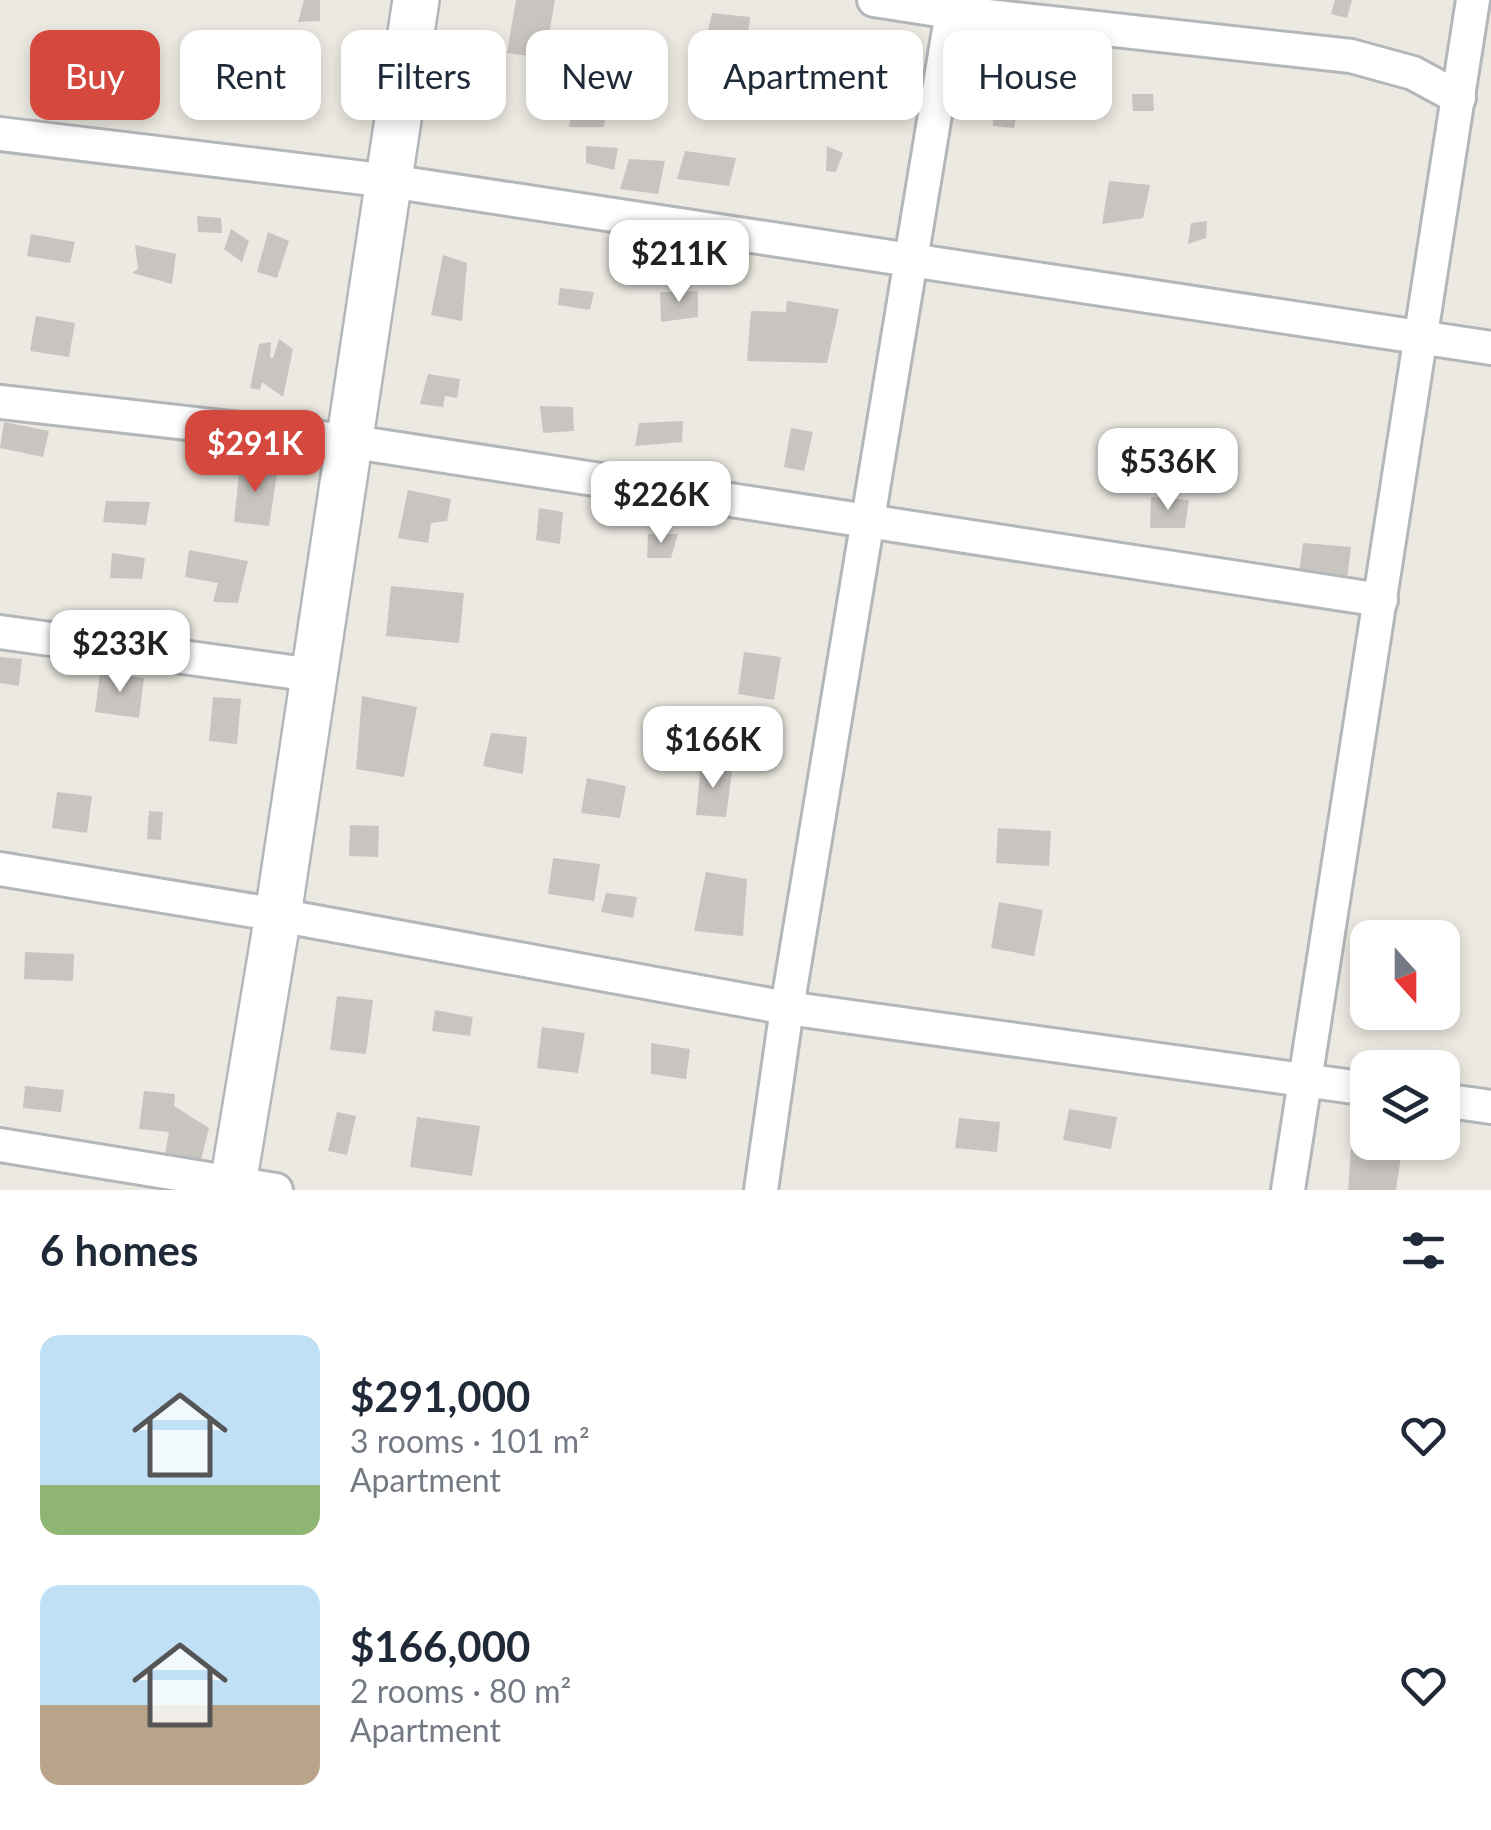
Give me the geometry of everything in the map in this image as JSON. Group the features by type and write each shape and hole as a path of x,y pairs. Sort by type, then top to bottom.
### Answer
{"street":[{"path":"0,1144 247,1188 278,915 416,0"},
{"path":"874,0 952,6 1351,56 1413,73 1459,98"},
{"path":"761,1190 787,1008 952,6"},
{"path":"1413,73 1451,56 1471,13"},
{"path":"1288,1190 1471,13"},
{"path":"0,134 389,180 1491,348"},
{"path":"0,402 347,441 1380,600"},
{"path":"0,632 313,676"},
{"path":"0,869 278,915 787,1008 1350,1086"},
{"path":"1460,1103 1491,1107"}],"building":[{"path":"304,0 320,0 320,21 298,22"},
{"path":"516,0 555,0 550,30 526,30 526,56 507,53"},
{"path":"1335,0 1352,0 1347,18 1331,14"},
{"path":"712,13 750,17 749,30 708,30"},
{"path":"1132,94 1153,94 1154,111 1133,111"},
{"path":"570,120 605,120 604,127 569,127"},
{"path":"993,120 1016,120 1014,128 993,126"},
{"path":"586,146 618,148 614,170 586,163"},
{"path":"827,146 843,153 836,172 826,171"},
{"path":"685,151 736,158 729,186 677,179"},
{"path":"629,159 665,161 658,194 620,189"},
{"path":"1109,181 1150,185 1143,218 1102,224"},
{"path":"197,216 221,218 222,233 198,232"},
{"path":"1207,221 1206,238 1188,244 1191,223"},
{"path":"231,229 249,241 242,262 224,249"},
{"path":"268,232 289,241 277,278 257,272"},
{"path":"31,234 75,242 70,263 27,256"},
{"path":"135,245 176,254 172,284 132,273 138,269"},
{"path":"443,255 467,263 462,321 431,315"},
{"path":"560,288 594,292 590,310 558,305"},
{"path":"698,291 698,317 661,322 660,292"},
{"path":"787,301 839,309 827,363 747,361 751,311 786,312"},
{"path":"36,316 75,323 69,357 30,351"},
{"path":"279,339 293,349 283,397 262,382 260,390 250,388 259,344 271,342 273,358"},
{"path":"428,374 460,379 457,398 445,396 443,407 420,404"},
{"path":"540,406 573,407 574,431 543,433"},
{"path":"683,421 682,442 635,446 639,423"},
{"path":"4,422 49,431 43,457 0,448"},
{"path":"791,428 813,432 804,471 784,467"},
{"path":"240,464 278,468 269,526 234,522"},
{"path":"408,490 451,499 447,521 431,523 428,543 398,538"},
{"path":"1151,497 1189,500 1185,528 1150,528"},
{"path":"106,501 150,502 146,525 103,522"},
{"path":"539,508 563,512 560,544 536,540"},
{"path":"648,534 678,534 671,558 647,558"},
{"path":"1303,543 1351,547 1347,579 1299,575"},
{"path":"189,550 248,561 238,603 213,602 218,583 185,577"},
{"path":"112,553 145,558 142,579 110,578"},
{"path":"391,586 464,593 459,643 386,636"},
{"path":"744,652 781,657 774,700 738,694"},
{"path":"0,657 22,659 19,686 0,683"},
{"path":"100,672 144,678 139,718 95,712"},
{"path":"362,696 417,707 404,777 356,769"},
{"path":"213,697 241,699 237,744 209,741"},
{"path":"491,733 527,737 523,774 483,766"},
{"path":"701,763 732,772 726,817 696,815"},
{"path":"587,778 626,786 620,818 581,813"},
{"path":"57,792 92,796 87,833 52,828"},
{"path":"149,811 163,812 161,840 147,839"},
{"path":"350,825 379,826 378,857 349,856"},
{"path":"998,828 1051,831 1049,866 996,863"},
{"path":"553,858 600,864 594,901 548,894"},
{"path":"706,872 747,879 743,936 694,931"},
{"path":"606,893 637,897 633,918 601,912"},
{"path":"999,902 1043,910 1034,956 991,948"},
{"path":"25,952 74,954 73,981 24,979"},
{"path":"337,996 373,1000 366,1054 330,1050"},
{"path":"435,1010 473,1017 470,1036 432,1031"},
{"path":"542,1027 585,1033 578,1073 537,1068"},
{"path":"651,1043 690,1049 686,1079 651,1074"},
{"path":"25,1086 64,1090 61,1112 23,1108"},
{"path":"144,1091 175,1094 174,1106 209,1128 200,1164 163,1166 169,1132 139,1129"},
{"path":"1069,1109 1117,1117 1111,1149 1063,1140"},
{"path":"337,1112 356,1116 347,1155 328,1151"},
{"path":"417,1117 480,1126 472,1176 410,1167"},
{"path":"959,1118 1000,1122 997,1152 955,1148"},
{"path":"1350,1160 1400,1160 1396,1190 1348,1190"}]}
